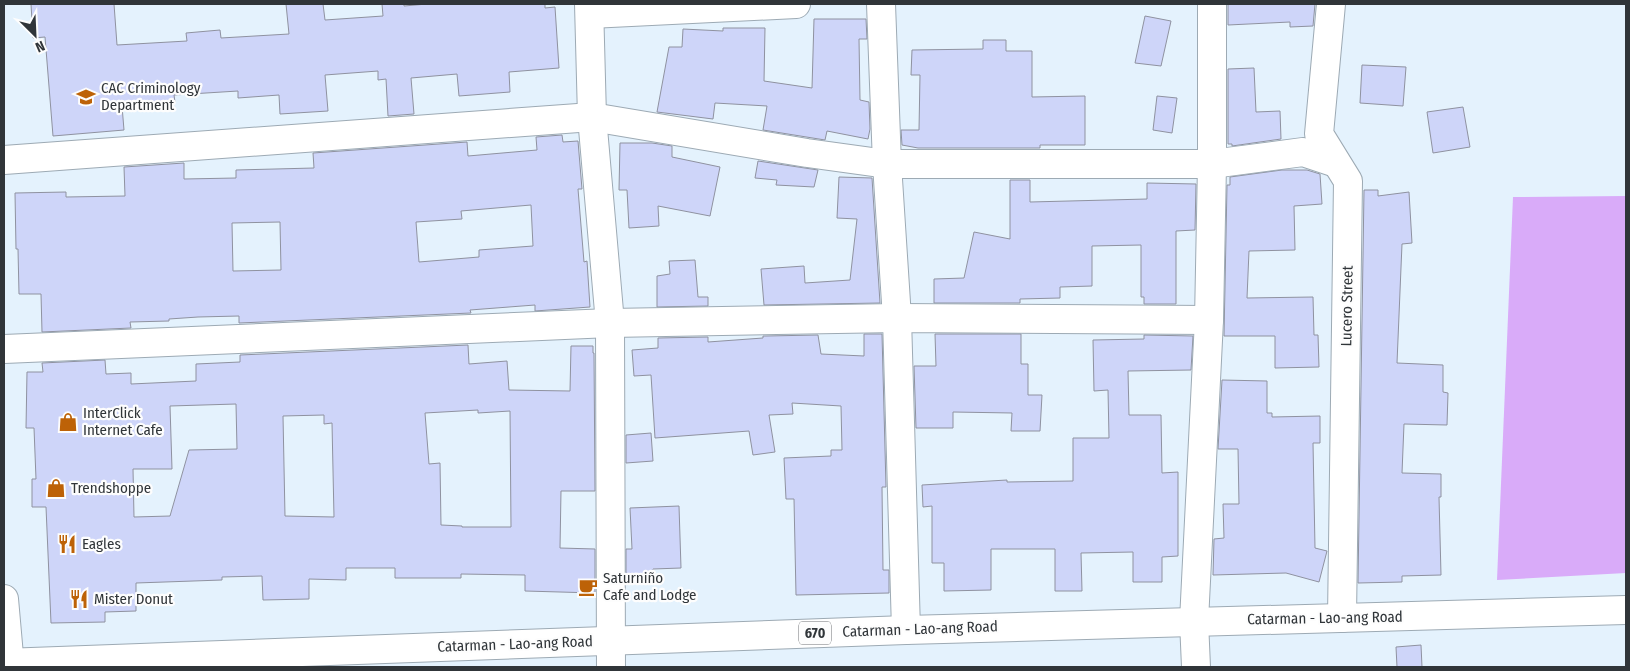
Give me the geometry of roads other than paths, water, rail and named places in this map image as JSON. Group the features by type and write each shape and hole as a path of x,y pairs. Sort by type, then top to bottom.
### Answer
{"street":[{"path":"612,654 610,322 592,117 589,9 796,4"},
{"path":"881,4 887,164 897,318 906,630"},
{"path":"1196,667 1194,621 1209,320 1212,164 1212,4"},
{"name":"Lucero Street","path":"1331,4 1319,134 1348,181 1342,618"},
{"path":"4,160 592,117 807,153 887,164 1212,164 1303,152 1336,163"},
{"path":"4,348 610,322 897,318 1209,320"},
{"path":"4,599 8,664"},
{"name":"Catarman - Lao-ang Road","path":"8,664 612,654 906,630 1626,610"}],"place":[{"name":"CAC Criminology Department","path":"86,97"},
{"name":"InterClick Internet Cafe","path":"68,422"},
{"name":"Trendshoppe","path":"56,488"},
{"name":"Eagles","path":"67,544"},
{"name":"Saturniño Cafe and Lodge","path":"588,587"},
{"name":"Mister Donut","path":"79,599"}]}
